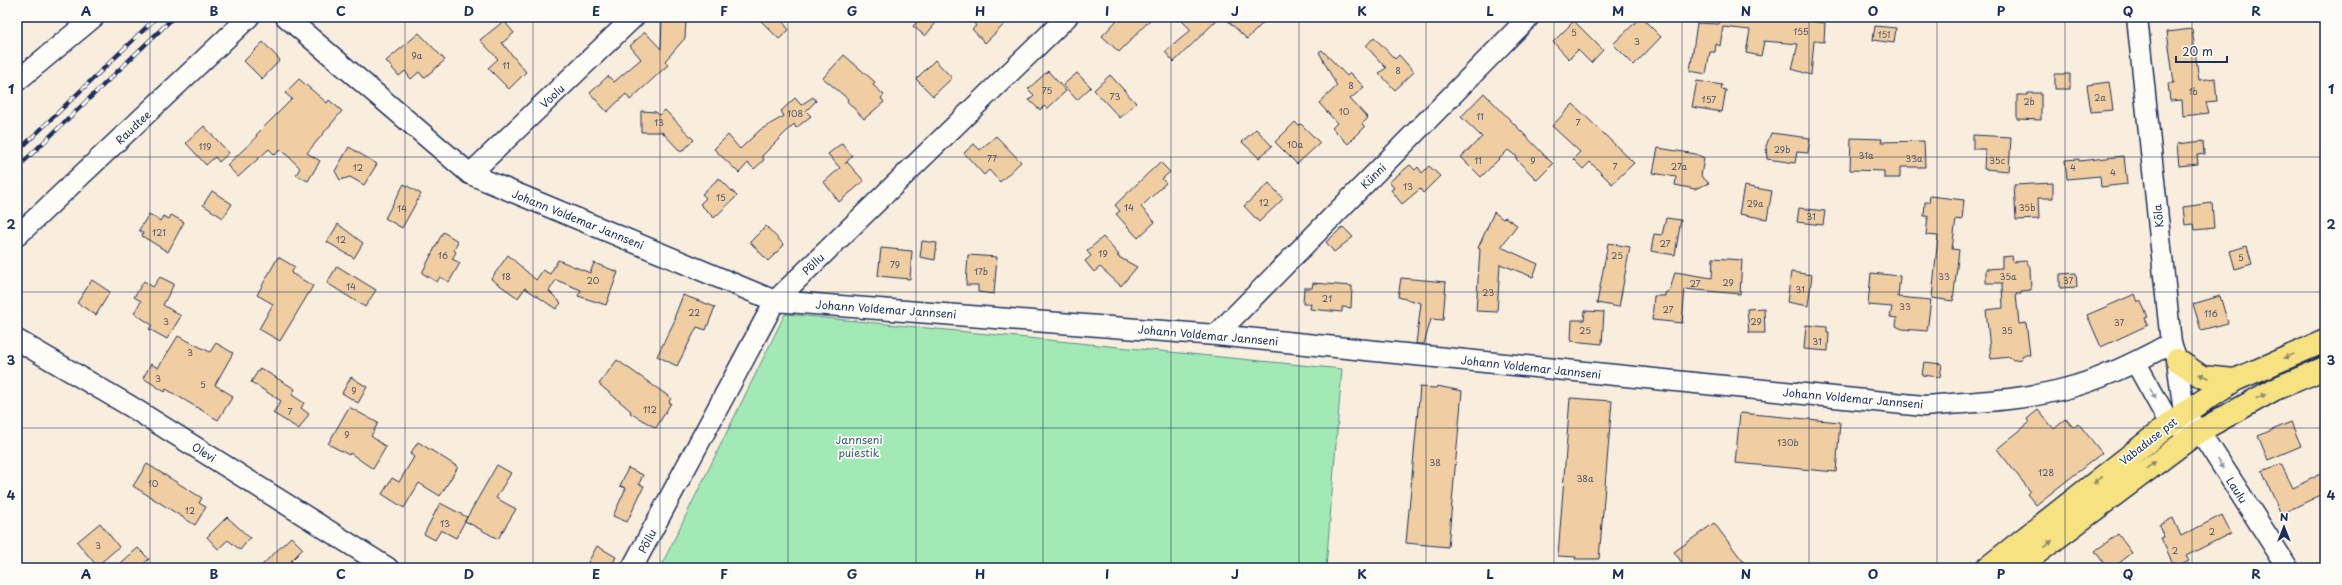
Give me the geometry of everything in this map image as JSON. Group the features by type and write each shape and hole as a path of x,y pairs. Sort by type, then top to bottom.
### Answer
{"highway":[{"name":"Vabaduse pst","path":"1988,568 2177,419 2235,380 2325,341"},
{"path":"2174,352 2202,377 2235,380"},
{"name":"Vabaduse pst","path":"2017,568 2198,432 2275,389 2325,368"}],"street":[{"path":"17,82 94,17"},
{"name":"Raudtee","path":"17,236 249,17"},
{"name":"Johann Voldemar Jannseni","path":"286,17 470,174 775,301 1216,335 1924,406 2025,397 2065,389 2136,363 2174,352"},
{"name":"Voolu","path":"470,174 634,17"},
{"name":"Põllu","path":"632,568 775,301 1067,17"},
{"name":"Künni","path":"1216,335 1529,17"},
{"name":"Kõla","path":"2137,17 2174,352 2177,419"},
{"name":"Olevi","path":"17,340 130,406 388,568"},
{"path":"2136,363 2177,419"},
{"name":"Laulu","path":"2177,419 2198,432 2288,568"}],"green space":[{"name":"Jannseni puiestik","path":"785,314 1342,369 1326,568 660,568"}],"building":[{"path":"757,17 779,17 789,30 779,39"},
{"path":"922,17 941,17 925,36 913,26"},
{"path":"970,17 1012,17 985,43 972,29 976,26"},
{"path":"1120,17 1153,17 1119,52 1102,36"},
{"path":"1178,17 1220,17 1174,62 1165,52 1191,30"},
{"path":"1224,17 1269,17 1247,39"},
{"path":"1641,17 1661,37 1634,65 1613,44"},
{"path":"1719,17 1774,17 1825,23 1824,42 1814,41 1811,75 1792,69 1798,44 1764,41 1761,56 1746,53 1750,30 1723,27 1720,46 1716,44 1715,52 1710,52 1706,74 1690,71 1697,23 1719,24"},
{"path":"662,20 686,20 685,38 665,61 668,65 630,100 626,94 607,112 590,93 608,76 614,82 641,59 630,46 645,32 661,49"},
{"path":"504,21 514,33 502,43 526,72 509,89 488,68 498,59 480,40"},
{"path":"1574,21 1603,50 1591,63 1578,50 1569,59 1553,42"},
{"path":"1875,26 1896,28 1894,43 1873,40"},
{"path":"2192,29 2199,80 2215,78 2217,101 2206,102 2209,113 2183,116 2182,100 2170,101 2168,83 2174,83 2167,32"},
{"path":"419,33 445,60 424,78 419,72 411,79 405,71 399,76 386,61"},
{"path":"1374,37 1395,59 1399,55 1414,72 1395,90 1379,73 1386,68 1366,46"},
{"path":"263,42 280,60 262,79 244,61"},
{"path":"1322,50 1347,76 1350,73 1364,87 1350,99 1368,118 1362,124 1365,127 1348,144 1332,128 1337,123 1319,103 1337,86 1319,52"},
{"path":"844,55 875,82 873,85 884,95 881,98 884,102 864,119 847,101 848,99 823,78"},
{"path":"935,60 952,78 933,96 916,79"},
{"path":"1048,71 1066,91 1047,109 1044,106 1040,110 1029,100 1034,95 1028,89"},
{"path":"1077,73 1091,87 1077,100 1063,85"},
{"path":"2055,74 2070,74 2070,89 2055,89"},
{"path":"1110,75 1136,103 1120,118 1094,90"},
{"path":"299,79 327,103 329,100 342,111 307,153 320,161 308,181 296,175 300,168 281,149 275,155 269,149 238,177 227,165 257,137 256,135 292,99 285,93"},
{"path":"1697,81 1722,85 1721,89 1726,90 1722,112 1692,107"},
{"path":"2109,82 2113,110 2091,112 2087,85"},
{"path":"1484,93 1553,164 1537,180 1516,159 1517,157 1508,150 1481,177 1461,157 1482,137 1461,117"},
{"path":"2028,93 2041,93 2041,120 2017,119 2017,95 2028,95"},
{"path":"813,97 816,101 806,111 811,116 796,128 794,124 762,156 764,160 754,169 748,163 739,173 714,149 728,135 740,149 760,130 784,116 781,111 795,98 801,105"},
{"path":"1573,104 1634,163 1612,184 1590,162 1583,169 1573,159 1580,152 1552,126"},
{"path":"665,110 694,140 681,152 662,132 641,132 641,111 656,112 659,115"},
{"path":"1295,122 1298,125 1301,124 1320,143 1297,164 1275,142"},
{"path":"204,126 229,153 219,162 215,157 206,165 186,143"},
{"path":"1256,129 1272,146 1259,158 1242,142"},
{"path":"1771,133 1810,138 1808,153 1797,152 1795,163 1767,159 1766,146"},
{"path":"1973,135 2011,137 2009,171 1984,169 1985,149 1973,149"},
{"path":"996,136 1021,162 1000,182 989,170 984,175 964,153 974,144 980,150"},
{"path":"1851,138 1882,139 1881,142 1924,141 1925,167 1900,167 1900,178 1884,178 1884,171 1850,170"},
{"path":"2203,141 2204,154 2197,155 2198,164 2179,166 2177,144"},
{"path":"842,143 852,156 845,164 847,162 864,181 839,202 824,182 840,168 828,154"},
{"path":"349,147 377,164 364,185 350,177 340,180 335,171"},
{"path":"1658,148 1696,154 1704,158 1701,176 1709,183 1695,189 1675,185 1676,177 1653,173"},
{"path":"2124,156 2127,184 2101,187 2100,176 2067,179 2065,160 2079,159 2079,161"},
{"path":"1160,162 1170,172 1162,179 1166,183 1141,207 1155,222 1138,238 1116,214 1120,211 1115,205"},
{"path":"1410,165 1415,170 1418,167 1422,173 1429,166 1440,176 1423,193 1420,189 1402,204 1391,190 1394,188 1389,182"},
{"path":"719,178 737,196 714,218 700,204 706,198 702,194"},
{"path":"1269,183 1283,199 1259,222 1244,206"},
{"path":"2053,183 2053,198 2038,198 2039,219 2016,220 2014,185"},
{"path":"404,184 421,194 402,228 385,218"},
{"path":"1744,186 1772,191 1767,219 1739,214"},
{"path":"212,191 232,204 223,218 203,205"},
{"path":"1930,196 1964,200 1962,220 1956,219 1952,249 1959,250 1953,301 1932,298 1938,236 1926,235 1928,216 1924,216 1925,202 1929,202"},
{"path":"2212,203 2214,228 2195,230 2194,224 2185,225 2183,207"},
{"path":"1799,208 1825,211 1823,225 1797,222"},
{"path":"1494,212 1503,219 1505,217 1517,225 1501,247 1538,264 1533,277 1500,264 1497,312 1476,311 1480,249 1478,248"},
{"path":"149,214 160,221 163,216 169,219 171,215 184,222 168,252 142,236 143,233 139,230"},
{"path":"1666,218 1681,220 1675,255 1651,251 1654,234 1662,235"},
{"path":"338,224 363,243 354,258 327,242"},
{"path":"766,226 784,245 768,261 750,242"},
{"path":"1343,227 1353,237 1334,252 1326,242"},
{"path":"443,232 458,241 454,250 456,252 452,259 460,263 449,282 440,277 437,282 422,273"},
{"path":"1103,237 1119,255 1117,256 1137,267 1121,286 1100,267 1094,272 1085,261 1091,256 1087,251"},
{"path":"922,241 937,243 935,260 920,257"},
{"path":"1608,243 1630,247 1619,307 1597,303"},
{"path":"2247,246 2252,264 2235,269 2230,251"},
{"path":"881,248 912,251 910,279 878,276"},
{"path":"508,255 536,280 543,270 550,274 558,260 590,273 594,263 618,272 606,305 578,296 581,290 556,280 549,291 561,303 556,309 525,288 518,298 491,279"},
{"path":"968,255 997,257 994,294 978,292 978,285 966,285"},
{"path":"2012,256 2013,262 2026,261 2030,267 2031,290 2021,291 2021,294 2016,294 2019,324 2026,323 2030,355 2023,355 2021,359 2013,360 2010,357 1991,359 1986,310 2003,308 2002,283 1986,283 1986,269 2002,268 2002,257"},
{"path":"278,257 295,267 291,273 313,286 280,341 259,329 273,304 257,295"},
{"path":"1713,258 1742,260 1740,294 1685,289 1682,323 1652,320 1654,296 1665,296 1665,293 1670,290 1675,272 1712,278"},
{"path":"337,266 376,290 365,307 327,283"},
{"path":"1791,272 1812,275 1808,306 1787,302"},
{"path":"1871,273 1900,276 1898,297 1931,300 1927,331 1902,329 1896,326 1897,318 1890,317 1892,307 1868,305"},
{"path":"2076,273 2077,287 2060,288 2060,274"},
{"path":"160,277 174,284 163,305 181,316 167,339 149,329 152,325 134,313 141,301 134,297 144,281 153,287"},
{"path":"1401,278 1446,282 1443,320 1431,319 1424,344 1416,344 1421,303 1398,297"},
{"path":"92,280 110,292 96,315 77,303"},
{"path":"1313,283 1352,286 1351,308 1342,307 1342,312 1310,309 1311,304 1303,304 1304,288 1312,288"},
{"path":"2135,294 2138,302 2140,300 2148,317 2145,318 2148,325 2101,347 2087,315"},
{"path":"683,295 715,307 706,330 697,327 677,366 657,356 676,318 674,318"},
{"path":"2220,296 2228,323 2201,330 2193,304"},
{"path":"1764,308 1765,333 1749,333 1747,309"},
{"path":"1585,311 1604,312 1602,344 1571,341 1572,320 1584,320"},
{"path":"1806,325 1827,327 1827,332 1829,332 1828,351 1804,349"},
{"path":"178,336 210,352 216,343 233,353 215,385 233,396 218,420 166,389 165,392 143,378 151,364 158,368"},
{"path":"617,360 671,398 669,402 671,403 656,428 630,413 631,411 599,384"},
{"path":"1924,362 1942,364 1940,377 1922,375"},
{"path":"260,368 295,389 292,395 304,403 301,408 309,414 299,429 273,413 281,401 251,382"},
{"path":"351,377 367,387 358,403 342,393"},
{"path":"1437,386 1462,391 1448,547 1406,543 1420,387 1436,388"},
{"path":"1570,398 1612,401 1599,559 1575,559 1576,557 1558,556"},
{"path":"349,407 378,423 371,436 386,447 373,469 350,453 349,455 328,444"},
{"path":"2038,410 2054,429 2066,419 2073,427 2078,423 2102,453 2036,505 2027,494 2030,491 1997,449 2029,423 2027,419"},
{"path":"1740,413 1840,422 1836,472 1735,463"},
{"path":"2291,422 2301,446 2268,460 2258,436"},
{"path":"418,442 458,467 440,496 419,483 404,508 382,494 392,478 399,482 414,457 410,454"},
{"path":"147,464 202,498 199,503 206,507 195,525 133,486"},
{"path":"2281,464 2293,488 2325,472 2325,493 2281,514 2262,471"},
{"path":"497,465 511,473 496,498 516,509 498,539 465,521"},
{"path":"628,468 643,475 639,484 644,486 627,522 613,516 626,488 620,486"},
{"path":"440,503 467,517 456,538 441,530 435,540 424,534"},
{"path":"2222,515 2231,533 2186,556 2189,561 2175,568 2161,538 2164,537 2159,525 2173,518 2181,536"},
{"path":"227,517 250,538 240,550 228,540 218,549 207,537"},
{"path":"100,523 119,547 97,566 77,542"},
{"path":"1714,523 1748,568 1686,568 1674,552"},
{"path":"2118,534 2132,553 2113,568 2107,568 2095,551"},
{"path":"291,537 303,549 291,561 298,568 259,568"},
{"path":"597,546 616,557 610,568 585,568"},
{"path":"138,548 149,559 139,568 115,568"}],"railway":[{"path":"17,152 157,17"},
{"path":"17,168 174,17"}]}
